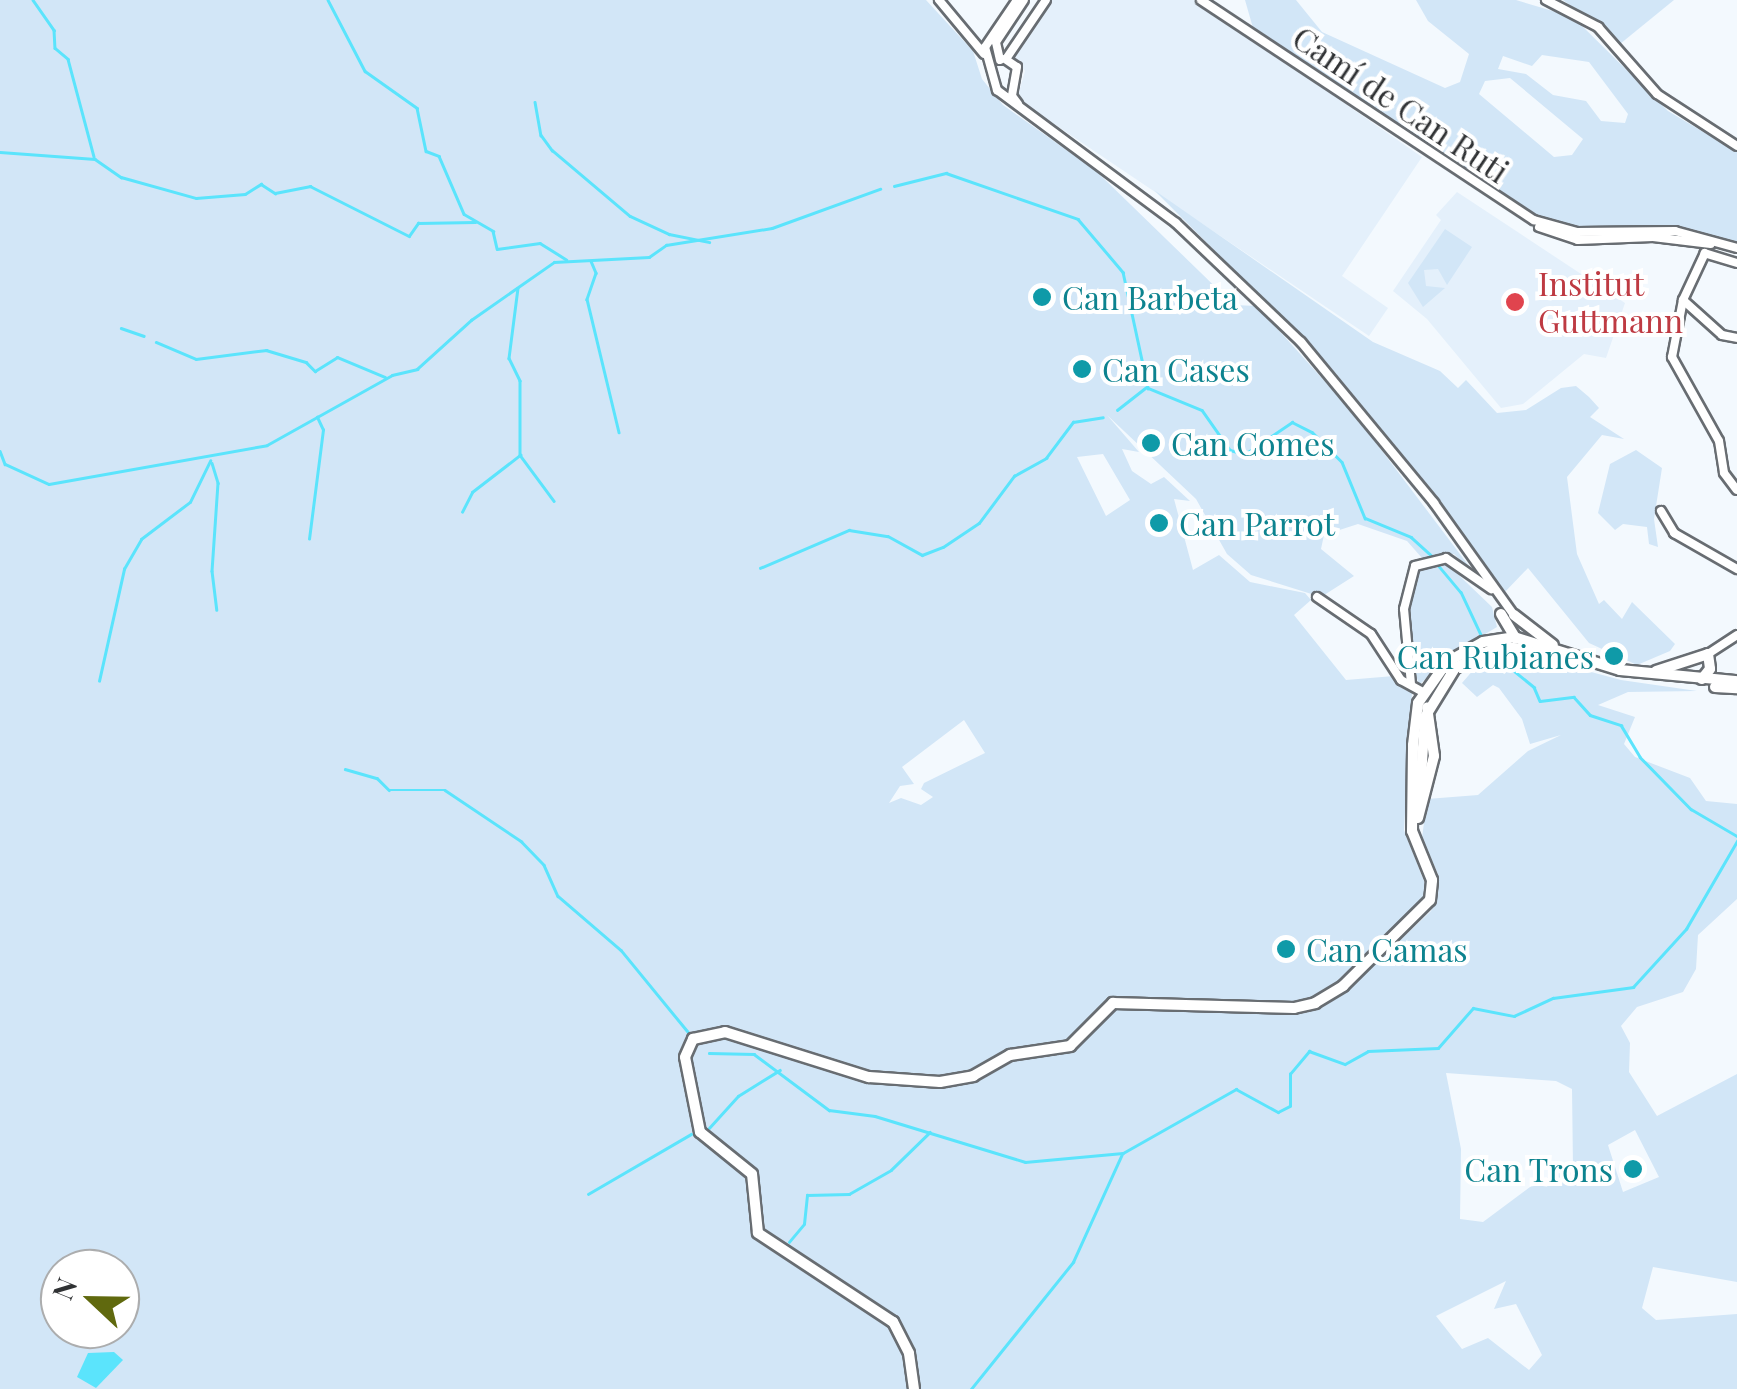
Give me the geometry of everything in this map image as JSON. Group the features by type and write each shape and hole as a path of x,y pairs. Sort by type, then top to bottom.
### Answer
{"street":[{"path":"939,0 986,52 1017,67 1012,96 1020,107"},
{"path":"986,52 1021,0"},
{"path":"1001,57 996,42 1021,0"},
{"path":"993,76 1001,57 1046,0"},
{"name":"Camí de Can Ruti","path":"1200,0 1557,238 1647,237 1682,232"},
{"path":"1546,0 1598,27 1657,94 1737,146"},
{"path":"986,52 993,76 1020,107 1176,222 1301,342 1434,503 1491,589 1514,615 1561,654"},
{"path":"993,76 1008,86 1016,80"},
{"name":"Camí de Can Ruti","path":"1525,216 1581,240 1621,230"},
{"name":"Camí de Can Ruti","path":"1556,228 1682,232 1737,248"},
{"name":"Camí de Can Ruti","path":"1647,237 1726,245"},
{"path":"1737,263 1704,252 1683,300 1672,358 1719,441 1724,473 1737,490"},
{"path":"1683,300 1722,335 1737,338"},
{"path":"1661,511 1674,533 1737,569"},
{"path":"1411,684 1405,590 1416,566 1429,560 1439,556 1491,589 1514,637"},
{"path":"1317,597 1371,634 1411,684 1423,692"},
{"path":"1499,641 1501,614"},
{"path":"1514,615 1520,627 1514,637"},
{"path":"1702,680 1709,660 1737,635"},
{"path":"914,1389 909,1353 892,1322 758,1233 752,1174 700,1132 685,1057 693,1039 725,1032 869,1076 940,1082 973,1076 1010,1055 1070,1046 1113,1003 1303,1007 1343,986 1425,908 1432,880 1419,847 1413,782 1423,692 1467,653 1514,637 1603,672 1735,684"},
{"path":"1499,641 1632,672 1735,684"},
{"path":"1413,782 1427,707 1467,653"},
{"path":"1632,672 1709,660"},
{"path":"1709,660 1735,684"},
{"path":"1693,663 1702,680"},
{"path":"1665,680 1702,680"},
{"path":"1419,847 1423,692"},
{"path":"1418,818 1435,742 1427,707"},
{"path":"1422,741 1435,742"}],"shaded area":[{"path":"0,0 926,0 973,51 982,79 1003,105 1096,171 1234,305 1257,306 1355,415 1478,578 1454,554 1422,558 1407,541 1358,524 1324,535 1321,549 1354,576 1321,597 1251,575 1227,554 1196,499 1107,415 1139,452 1122,449 1132,471 1151,484 1164,477 1190,501 1174,499 1193,570 1219,555 1250,582 1305,593 1311,600 1294,615 1346,680 1394,676 1412,693 1404,830 1429,894 1387,938 1392,948 1431,911 1438,893 1438,874 1422,838 1427,799 1478,795 1528,751 1561,735 1530,744 1522,719 1499,688 1493,685 1477,697 1462,683 1481,661 1505,649 1621,680 1697,691 1628,692 1598,705 1635,717 1624,744 1635,757 1690,778 1706,801 1737,804 1737,899 1698,935 1696,969 1683,992 1637,1007 1621,1026 1630,1043 1629,1072 1657,1116 1737,1074 1737,1282 1653,1267 1642,1308 1656,1320 1737,1314 1737,1389 0,1389","holes":["1103,454 1130,500 1106,516 1077,457","964,720 985,753 924,783 921,789 933,797 921,805 901,798 889,803 900,786 914,784 902,767","1446,1073 1556,1081 1572,1089 1573,1168 1538,1181 1483,1222 1460,1219 1461,1149","1635,1130 1659,1177 1623,1192 1608,1145","1506,1281 1494,1309 1516,1304 1542,1355 1529,1370 1488,1338 1462,1349 1436,1316"]},
{"path":"1051,0 1195,0 1422,157 1342,276 1388,308 1369,336 1017,99 1025,71 1014,57"},
{"path":"1245,0 1296,0 1322,32 1445,88 1460,82 1469,54 1428,21 1416,0 1516,0 1573,17 1668,111 1737,152 1737,242 1679,229 1581,230 1541,220 1253,28","holes":["1542,55 1589,62 1628,114 1625,123 1601,121 1586,101 1553,95 1526,74 1498,69 1503,56 1532,66","1510,78 1583,139 1572,155 1554,157 1479,94 1485,81"]},
{"path":"1563,0 1674,0 1620,44"},
{"path":"1154,190 1373,342 1440,371 1458,388 1466,380 1497,413 1526,410 1561,388 1576,386 1589,397 1599,408 1590,417 1624,439 1602,435 1567,477 1577,554 1599,604 1604,600 1622,619 1632,602 1675,644 1670,651 1637,665 1589,643 1528,568 1502,595 1424,483 1326,362"},
{"name":"Institut Guttmann","path":"1457,192 1625,303 1606,358 1584,354 1523,404 1501,408 1427,319 1393,291 1441,220 1436,215"},
{"path":"1445,229 1472,247 1447,285 1438,269 1424,270 1426,286 1445,288 1423,307 1408,283"},
{"path":"1636,450 1662,468 1654,519 1658,547 1649,544 1647,527 1623,524 1615,530 1598,513 1610,464"},
{"path":"1441,558 1492,607 1497,627 1455,652 1419,685 1410,654 1409,600 1413,575"}],"water":[{"path":"114,1352 123,1360 96,1388 77,1377 88,1353"}],"waterway":[{"path":"33,0 54,30 55,48 68,59 94,157"},
{"path":"328,0 365,71 417,108 426,151 439,156 464,214 493,231 497,249 540,243 566,259"},
{"path":"535,102 541,135 552,150 630,216 669,234 709,242"},
{"path":"0,152 95,159 121,177 196,198 245,194 261,184 275,193 310,186 409,236 418,223 475,222"},
{"path":"894,186 946,173 1078,219 1123,272 1148,388 1202,410 1230,450 1245,454 1292,422 1312,432 1342,462 1365,518 1411,537 1434,558"},
{"path":"0,451 5,464 49,484 267,445 392,375 417,369 471,320 554,262 649,257 666,245 772,228 880,189"},
{"path":"591,261 596,273 587,299 619,432"},
{"path":"518,288 509,358 520,381 520,455 554,501"},
{"path":"121,328 144,336"},
{"path":"156,342 196,359 266,350 306,362 315,371 337,357 385,377"},
{"path":"1117,410 1145,388"},
{"path":"309,539 323,430 317,417"},
{"path":"760,568 849,530 888,536 922,555 943,547 979,523 1014,476 1046,458 1073,422 1103,417"},
{"path":"462,512 472,492 520,455"},
{"path":"99,681 124,569 141,539 190,502 210,461"},
{"path":"212,463 218,483 212,571 217,610"},
{"path":"1438,565 1461,592 1483,639"},
{"path":"1493,654 1534,687 1540,701 1574,697 1590,715 1621,725 1640,757 1691,809 1737,836"},
{"path":"345,769 377,778 389,790 445,790 521,841 544,865 558,896 621,950 688,1032"},
{"path":"709,1053 754,1054 829,1110 875,1116 1025,1162 1123,1153 1236,1089 1278,1112 1290,1106 1290,1074 1309,1051 1345,1064 1368,1051 1438,1048 1473,1008 1514,1016 1553,998 1633,987 1686,929 1737,841"},
{"path":"709,1128 738,1096 780,1070"},
{"path":"789,1242 804,1224 807,1195 849,1194 891,1170 930,1132"},
{"path":"588,1194 691,1134"},
{"path":"971,1389 1073,1262 1122,1154"}],"place":[{"name":"Can Barbeta","path":"1042,297"},
{"name":"Institut Guttmann","path":"1515,302"},
{"name":"Can Cases","path":"1082,369"},
{"name":"Can Comes","path":"1151,443"},
{"name":"Can Parrot","path":"1159,523"},
{"name":"Can Rubianes","path":"1614,656"},
{"name":"Can Camas","path":"1286,949"},
{"name":"Can Trons","path":"1633,1169"}]}
